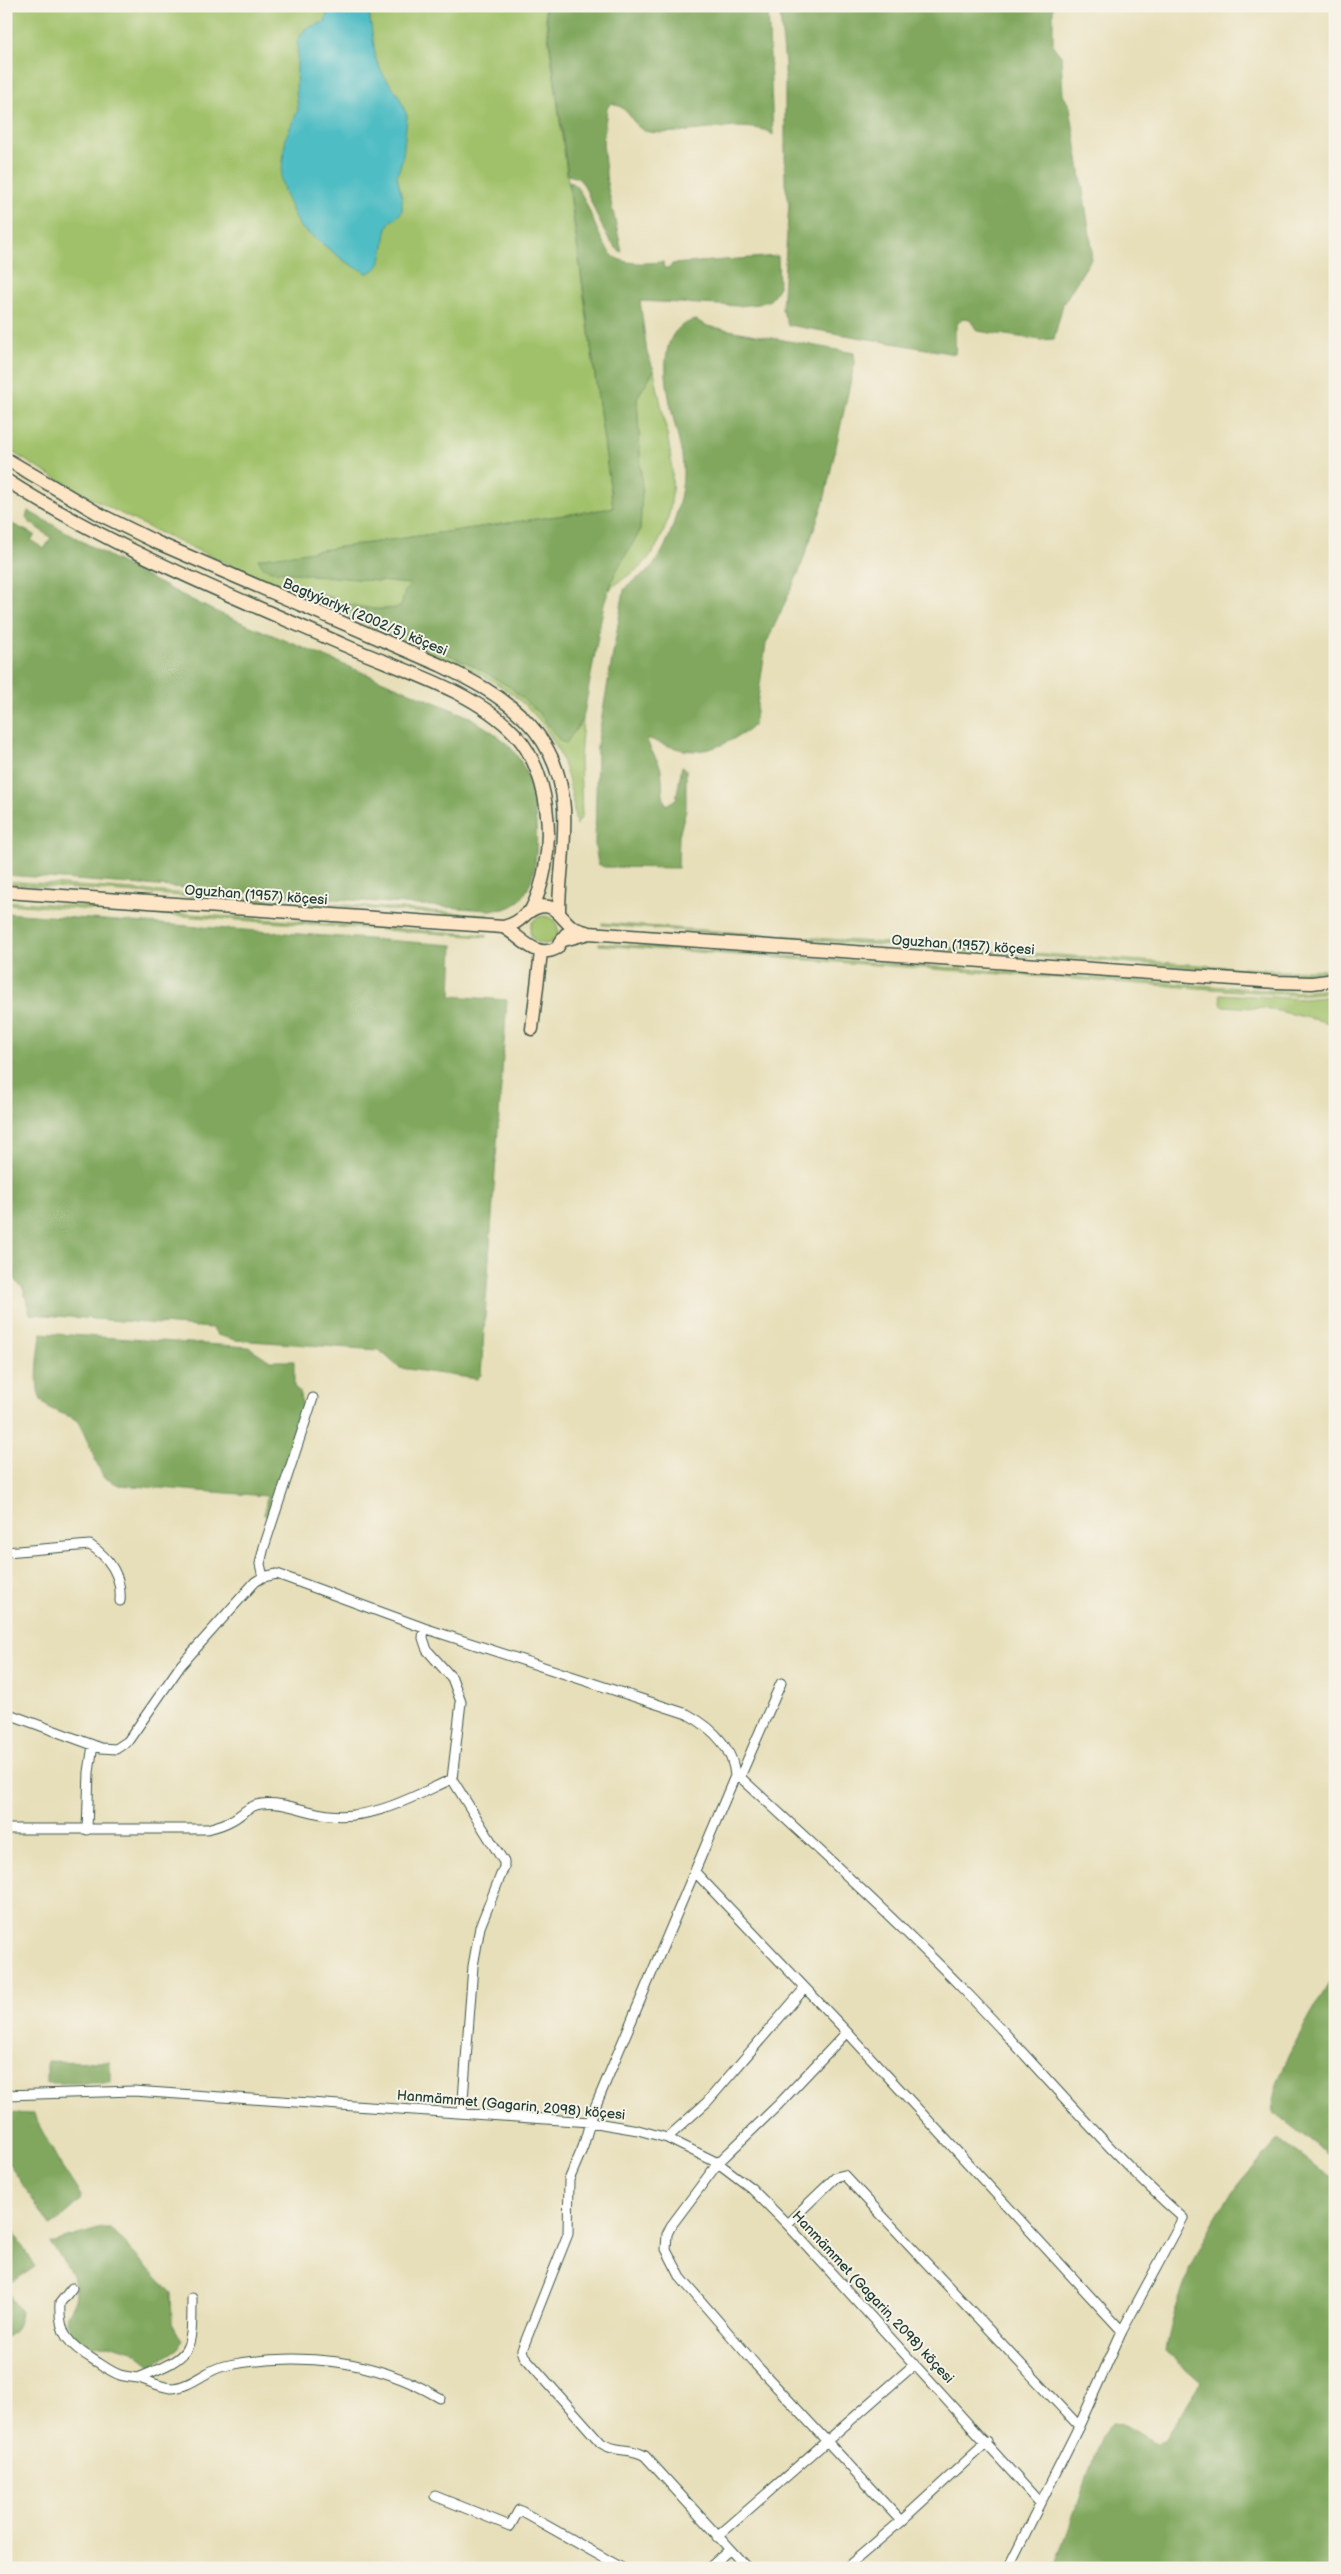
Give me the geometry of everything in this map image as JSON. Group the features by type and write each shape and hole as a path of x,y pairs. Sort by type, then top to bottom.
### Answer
{"main road":[{"name":"Bagtyýarlyk (2002/5) köçesi","path":"6,459 101,515 158,543 440,665 484,686 514,707 528,720 542,740 552,759 559,781 564,829 559,886 562,916"},
{"path":"6,480 63,514 179,573 441,686 496,716 524,746 538,772 544,794 547,839 544,867 539,891 521,928 525,942"},
{"name":"Oguzhan (1957) köçesi","path":"6,892 503,927 516,923 528,914 545,906 562,916 573,928 589,933 1276,982 1312,983 1335,980"},
{"path":"562,916 567,930 564,940"},
{"path":"503,927 541,952 532,1029"},
{"name":"Oguzhan (1957) köçesi","path":"541,952 552,950 564,940 589,933"}],"street":[{"path":"263,1576 260,1564 264,1547 313,1398"},
{"path":"6,1552 90,1545 115,1570 119,1578 120,1601"},
{"path":"6,1713 93,1745 112,1750 120,1748 128,1741 189,1656 263,1576 282,1575 424,1628 687,1714 706,1726 724,1744 730,1755 735,1776 696,1873 590,2122 583,2147 569,2180 568,2234 522,2350 524,2356 601,2443 609,2449 636,2451 645,2456 747,2568"},
{"path":"424,1628 423,1638 427,1650 452,1678 462,1702 452,1779 481,1829 502,1856 504,1868 480,1927 473,1966 462,2113"},
{"path":"782,1683 740,1777 848,1876 966,1991 1146,2185 1183,2218 1122,2331 1080,2426 1008,2568"},
{"path":"87,1830 89,1772 93,1745"},
{"path":"6,1829 207,1829 232,1821 254,1805 265,1803 283,1805 331,1816 356,1816 400,1804 452,1779"},
{"path":"696,1873 847,2032 1122,2331"},
{"path":"667,2138 707,2102 805,1988"},
{"path":"847,2032 778,2105 718,2163 667,2234 668,2256 681,2278 756,2365 901,2521"},
{"name":"Hanmämmet (Gagarin, 2098) köçesi","path":"6,2095 134,2092 462,2113 590,2122 638,2130 667,2138 718,2163 751,2188 787,2224 916,2364 1040,2503"},
{"path":"787,2224 836,2177 844,2175 1080,2426"},
{"path":"72,2288 64,2295 59,2310 69,2343 119,2375 138,2378 164,2386 178,2387 211,2370 237,2364 279,2360 326,2361 360,2364 380,2370 410,2382 440,2398"},
{"path":"138,2378 175,2360 187,2350 192,2331 192,2298"},
{"path":"717,2537 916,2364"},
{"path":"846,2568 901,2521 987,2442"},
{"path":"435,2496 510,2526 519,2510 622,2568"},
{"path":"709,2568 729,2550"}],"green space":[{"path":"6,6 544,6 613,508 259,559 271,571 411,584 405,591 401,607 389,609 357,606 337,600 315,590 314,593 476,667 510,687 540,714 560,741 566,743 583,719 580,759 582,816 576,825 567,776 556,746 538,719 526,706 502,687 461,665 170,538 87,496 6,448"},
{"path":"545,6 768,6 773,135 764,130 733,127 661,133 649,132 639,127 625,110 612,103 607,108 603,143 607,184 622,252 616,248 605,233 584,185 578,178 568,175"},
{"path":"779,6 1053,6 1053,46 1061,56 1063,95 1070,107 1092,248 1091,259 1063,304 1054,339 1041,340 977,331 970,319 963,318 959,321 956,329 955,354 788,325 782,309 789,203 785,183 785,64"},
{"path":"569,182 576,186 582,194 604,243 610,253 618,259 634,263 663,262 664,268 670,268 672,264 778,256 779,287 770,300 759,304 739,306 640,301 647,353 654,370 637,398 642,491 640,531 615,573 604,604 583,719 566,743 560,741 540,714 510,687 476,667 314,593 314,590 357,606 389,609 401,607 405,591 411,584 271,571 262,566 258,559 613,508"},
{"path":"696,320 707,326 854,353 855,361 824,501 799,572 766,644 754,725 722,744 701,750 691,751 671,747 647,738 649,746 660,766 666,805 676,799 682,766 686,769 686,809 679,836 678,868 604,867 598,864 595,845 597,745 624,590 629,584 648,571 660,556 669,537 678,507 683,462 666,380 666,359 670,341 679,328"},
{"path":"654,370 672,466 669,514 661,537 648,559 610,590 615,572 640,531 642,491 637,398"},
{"path":"28,511 141,574 212,610 470,717 498,736 510,747 521,762 532,793 535,813 536,854 533,873 528,889 519,901 508,908 487,910 6,875 6,521 35,535 31,540 44,549 51,538 28,521 26,517"},
{"path":"6,881 488,915 487,917 6,884"},
{"path":"6,901 487,935 486,937 6,904"},
{"path":"6,913 453,945 451,996 507,1000 481,1375 477,1379 400,1368 379,1350 236,1340 217,1335 212,1328 30,1314 23,1288 6,1273"},
{"path":"544,916 554,920 558,930 554,940 544,944 534,940 530,930 534,920"},
{"path":"602,923 1285,971 1335,969 1335,972 1284,974 602,925"},
{"path":"599,943 1295,992 1335,989 1335,992 1295,995 599,945"},
{"path":"1220,994 1304,999 1335,996 1335,1024 1270,1009 1222,1006"},
{"path":"41,1333 249,1347 270,1361 294,1361 294,1387 299,1391 303,1408 269,1517 264,1515 267,1496 119,1485 103,1477 79,1422 49,1408 41,1399 37,1382"},
{"path":"1335,1973 1335,2160 1273,2112 1273,2099 1278,2082 1296,2042"},
{"path":"47,2061 110,2062 110,2083 47,2083"},
{"path":"6,2113 33,2114 59,2162 81,2196 80,2201 54,2225 50,2226 6,2159"},
{"path":"1279,2139 1335,2180 1335,2568 1055,2568 1101,2437 1112,2423 1123,2424 1155,2443 1164,2441 1201,2382 1166,2351 1174,2314 1199,2249 1219,2212 1241,2182"},
{"path":"6,2219 35,2267 9,2284 10,2295 21,2312 15,2330 6,2337"},
{"path":"102,2228 110,2228 171,2293 172,2323 182,2341 178,2349 152,2366 133,2351 112,2345 90,2346 77,2342 70,2330 66,2317 75,2299 75,2284 68,2269 50,2243"}],"water":[{"path":"329,6 368,6 376,60 384,76 399,96 407,116 403,156 397,177 402,198 402,211 388,225 383,253 378,266 367,273 346,262 300,227 285,194 281,179 286,137 298,110 296,91 298,40 306,28 325,22"}]}
